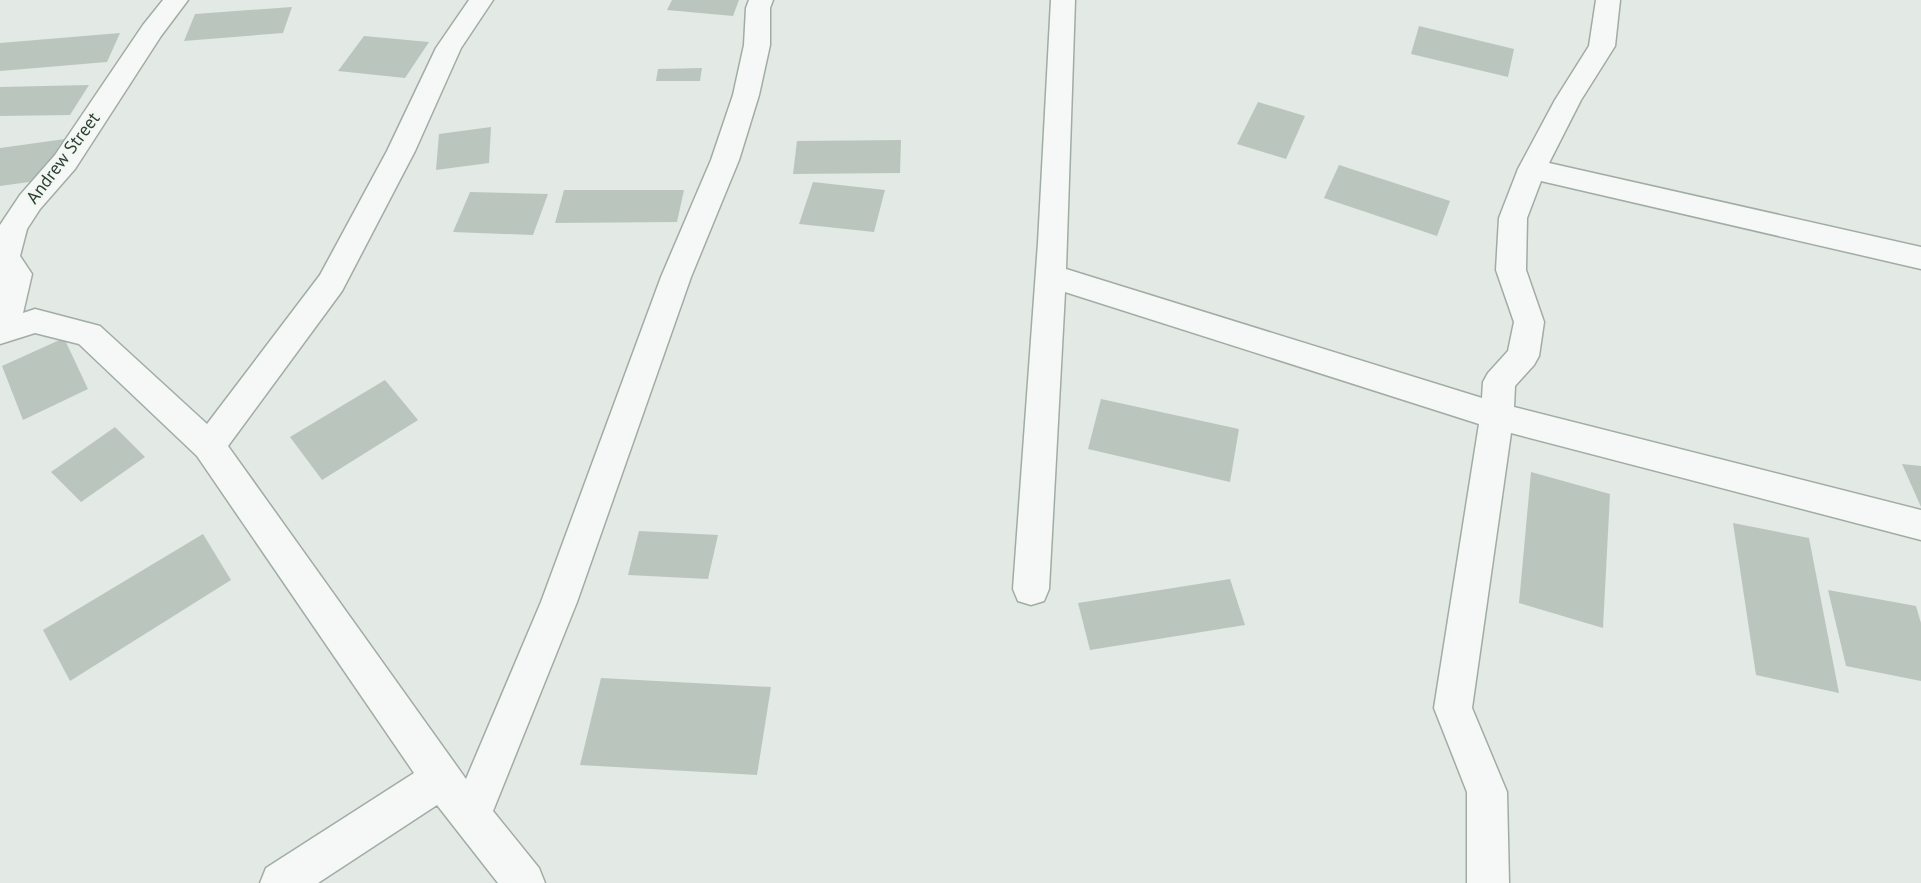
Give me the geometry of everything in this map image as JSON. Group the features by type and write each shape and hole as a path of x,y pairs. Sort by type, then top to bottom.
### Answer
{"street":[{"name":"Andrew Street","path":"3,330 17,274 5,258 13,227 30,202 65,162 152,31 176,0"},
{"path":"209,446 331,283 401,151 449,48 481,0"},
{"path":"471,815 560,602 676,277 725,160 746,95 757,45 758,8 761,0"},
{"path":"1031,588 1051,276 1063,0"},
{"path":"1488,883 1488,792 1453,708 1497,416 1499,382 1523,356 1529,322 1510,270 1513,218 1532,169 1568,100 1602,46 1608,0"},
{"path":"1532,169 1921,258"},
{"path":"1051,276 1497,416 1921,525"},
{"path":"3,330 35,321 89,335 209,446 441,779 524,883"},
{"path":"281,883 441,779"}],"building":[{"path":"672,0 739,0 733,16 667,10"},
{"path":"292,7 283,33 184,41 195,14"},
{"path":"1419,26 1514,49 1508,77 1411,54"},
{"path":"120,33 107,62 0,71 0,43"},
{"path":"364,36 429,42 405,78 338,71"},
{"path":"702,68 700,81 656,81 658,69"},
{"path":"89,85 70,115 0,116 0,87"},
{"path":"1258,102 1305,116 1286,159 1237,144"},
{"path":"491,127 489,163 436,170 439,134"},
{"path":"65,139 51,179 0,186 0,148"},
{"path":"901,140 900,173 793,174 797,141"},
{"path":"1339,165 1450,201 1437,236 1324,198"},
{"path":"813,182 885,190 874,232 799,224"},
{"path":"564,190 684,190 677,222 555,223"},
{"path":"470,192 548,194 533,235 453,232"},
{"path":"64,338 88,389 23,420 2,366"},
{"path":"385,380 418,420 322,480 290,437"},
{"path":"1101,399 1239,429 1230,482 1088,449"},
{"path":"115,427 145,457 81,502 51,472"},
{"path":"1902,464 1921,466 1921,507"},
{"path":"1531,472 1610,494 1603,628 1519,603"},
{"path":"1733,523 1809,538 1839,693 1756,675"},
{"path":"639,531 718,535 708,579 628,575"},
{"path":"203,534 231,580 70,681 43,630"},
{"path":"1230,579 1245,625 1090,650 1078,603"},
{"path":"1828,590 1916,606 1921,623 1921,681 1846,666"},
{"path":"601,678 771,687 757,775 580,765"}]}
